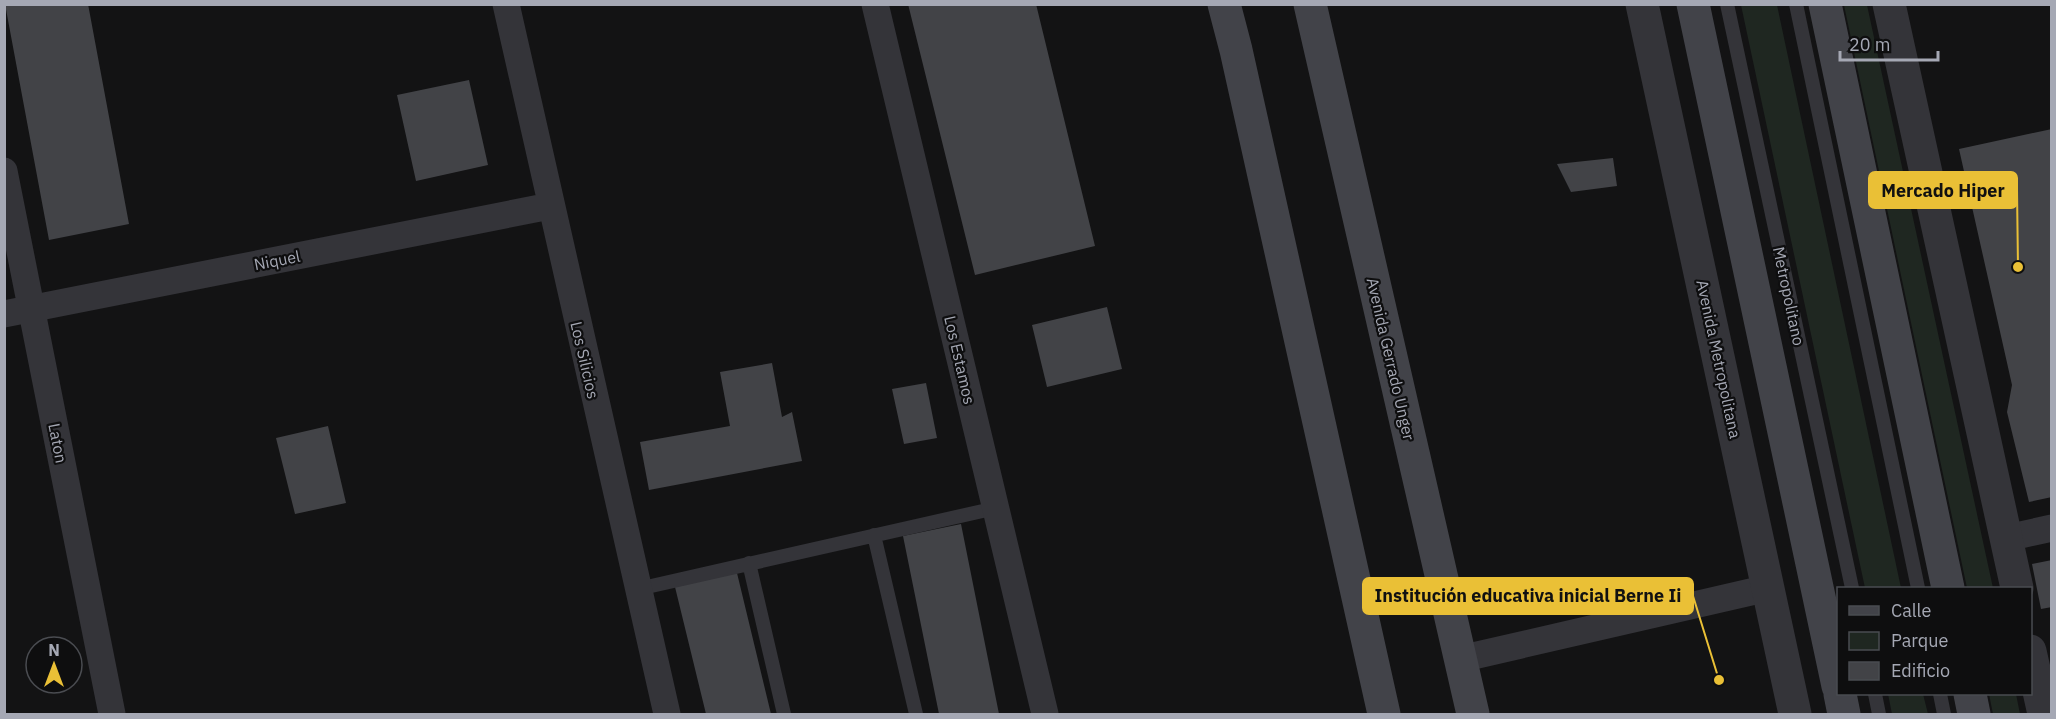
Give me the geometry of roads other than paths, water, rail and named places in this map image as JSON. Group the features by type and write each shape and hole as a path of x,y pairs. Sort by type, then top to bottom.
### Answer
{"main road":[{"path":"1224,4 1384,714"},
{"name":"Avenida Gerrado Unger","path":"1310,4 1473,714"},
{"path":"1694,4 1837,677"},
{"path":"1825,4 1947,587"},
{"path":"1840,695 1844,714"},
{"path":"1970,695 1974,714"}],"street":[{"name":"Los Silicios","path":"506,4 667,714"},
{"name":"Los Estamos","path":"875,4 1045,714"},
{"name":"Avenida Metropolitana","path":"1642,4 1795,714"},
{"path":"1888,4 2017,587"},
{"name":"Laton","path":"4,171 112,714"},
{"name":"Niquel","path":"4,314 550,206"},
{"path":"2007,538 2052,528"},
{"path":"1460,659 1768,588"},
{"path":"2032,656 2044,714"}],"lane":[{"name":"Metropolitano","path":"1727,4 1852,587"},
{"path":"1796,4 1918,587"},
{"path":"638,589 996,508"},
{"path":"874,536 916,714"},
{"path":"749,563 784,714"},
{"path":"1875,695 1879,714"},
{"path":"1940,695 1944,714"}],"place":[{"name":"Mercado Hiper","path":"2018,267"},
{"name":"Institución educativa inicial Berne Ii","path":"1719,680"}]}
